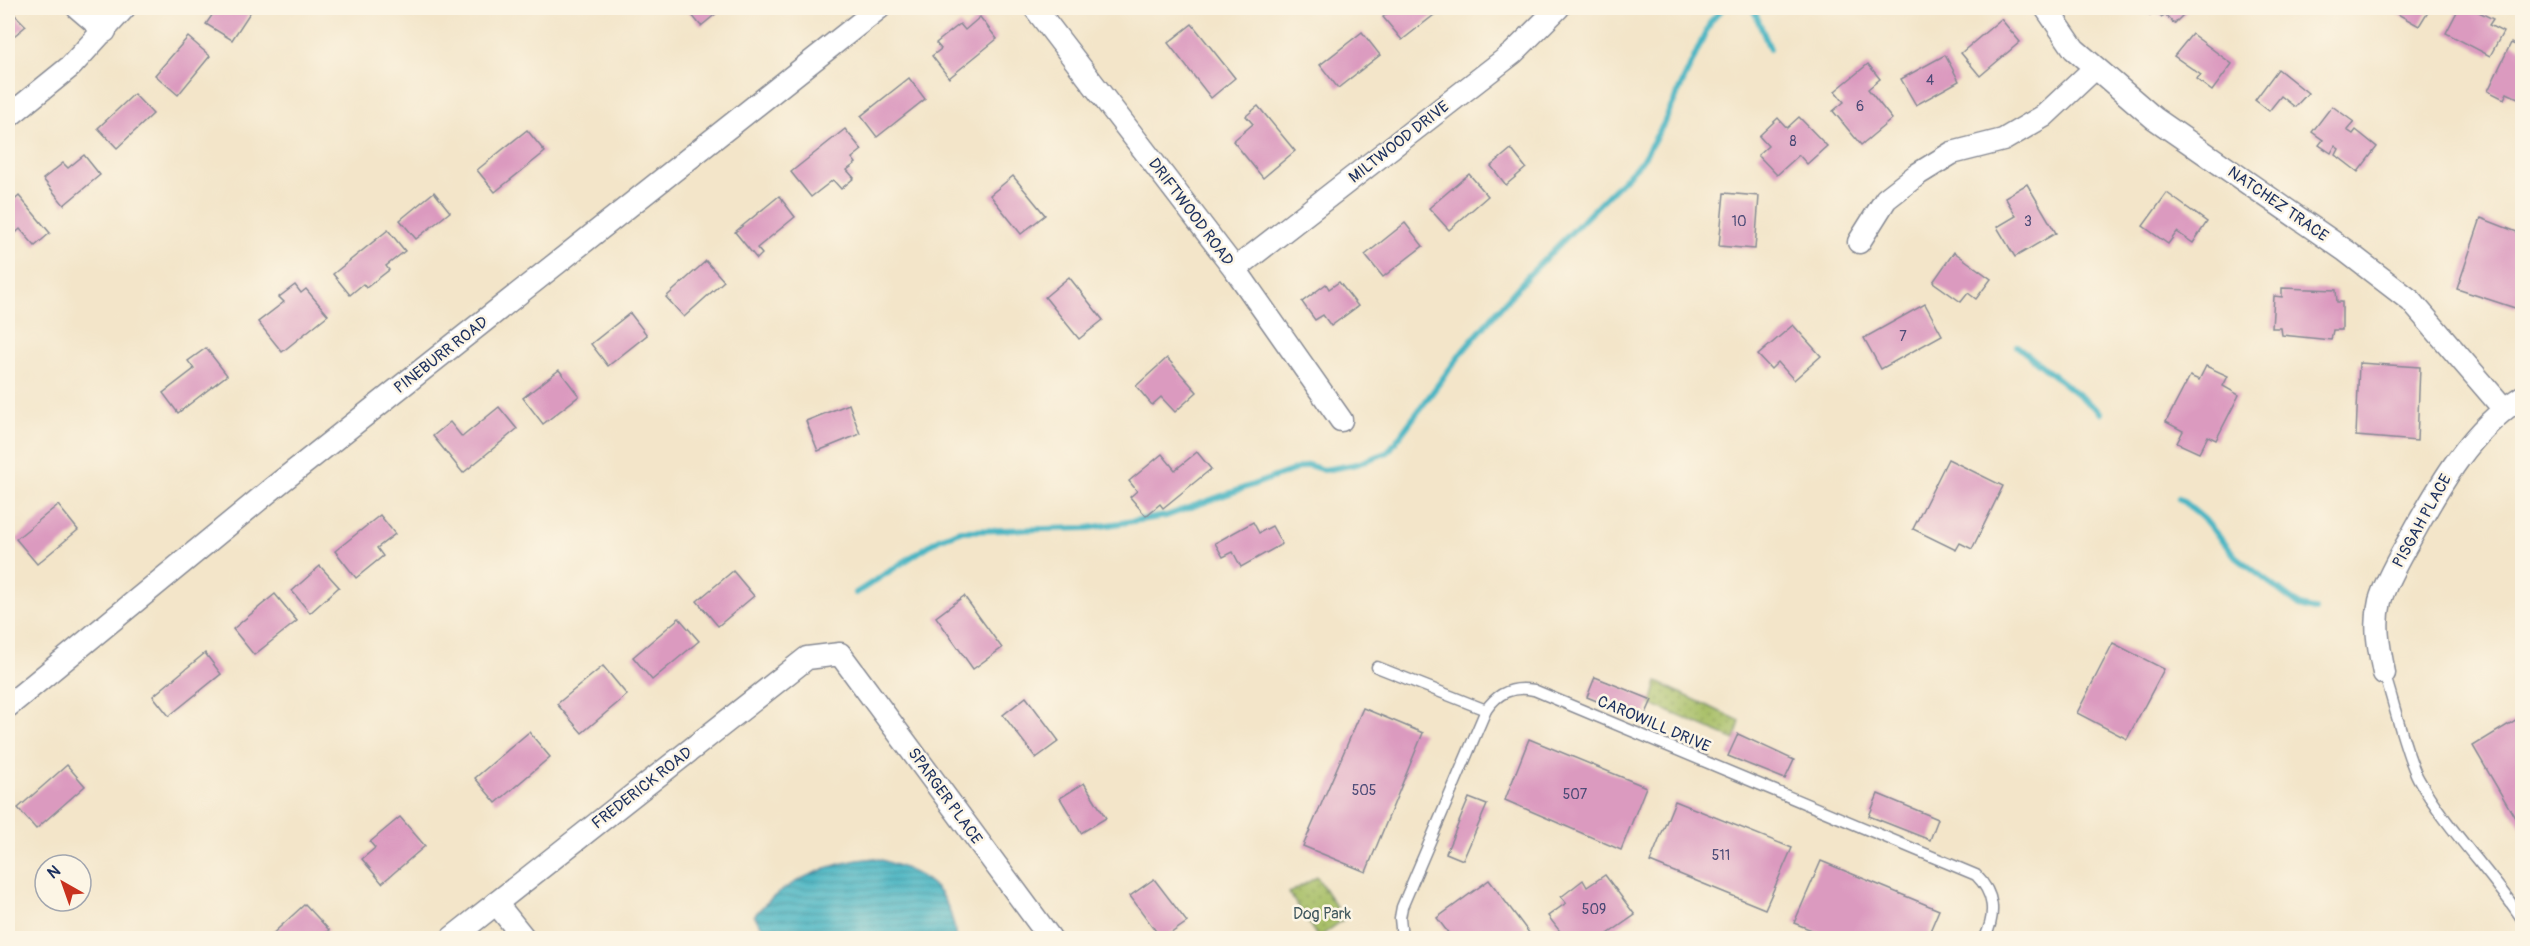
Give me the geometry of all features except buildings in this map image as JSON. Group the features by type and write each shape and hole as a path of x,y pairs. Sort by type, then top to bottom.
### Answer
{"street":[{"path":"78,8 105,31"},
{"path":"8,117 71,66 124,8"},
{"name":"PINEBURR ROAD","path":"8,706 273,488 879,8"},
{"name":"DRIFTWOOD ROAD","path":"1035,8 1235,270 1341,420"},
{"name":"MILTWOOD DRIVE","path":"1235,270 1514,53 1558,8"},
{"name":"NATCHEZ TRACE","path":"2046,8 2074,49 2094,69 2154,118 2346,251 2411,301 2513,403"},
{"path":"1859,242 1886,199 1918,174 1952,153 2003,140 2044,116 2094,69"},
{"name":"PISGAH PLACE","path":"2384,673 2376,637 2380,600 2444,476 2513,403"},
{"name":"FREDERICK ROAD","path":"452,939 807,658 840,654"},
{"name":"SPARGER PLACE","path":"840,654 1050,939"},
{"path":"496,903 524,939"}],"lane":[{"path":"1377,667 1486,710"},
{"path":"2384,673 2417,776 2440,813 2503,889 2523,919"},
{"name":"CAROWILL DRIVE","path":"1402,939 1400,918 1402,907 1486,710 1501,693 1523,688 1534,690 1976,874 1991,897 1994,910 1985,939"}],"green space":[{"path":"1657,682 1740,721 1735,740 1651,704"},
{"name":"Dog Park","path":"1317,877 1344,919 1318,938 1289,893"}],"water":[{"path":"875,858 907,869 931,884 947,905 953,920 956,938 771,938 754,916 779,893 808,875 841,864"}],"waterway":[{"path":"856,593 939,539 960,531 1088,528 1166,516 1308,465 1324,470 1357,464 1388,452 1463,351 1527,277 1641,162 1663,125 1711,21 1723,8"},
{"path":"1753,8 1770,49"},
{"path":"2017,346 2101,413"},
{"path":"2179,498 2204,519 2236,557 2300,606 2315,610"}]}
